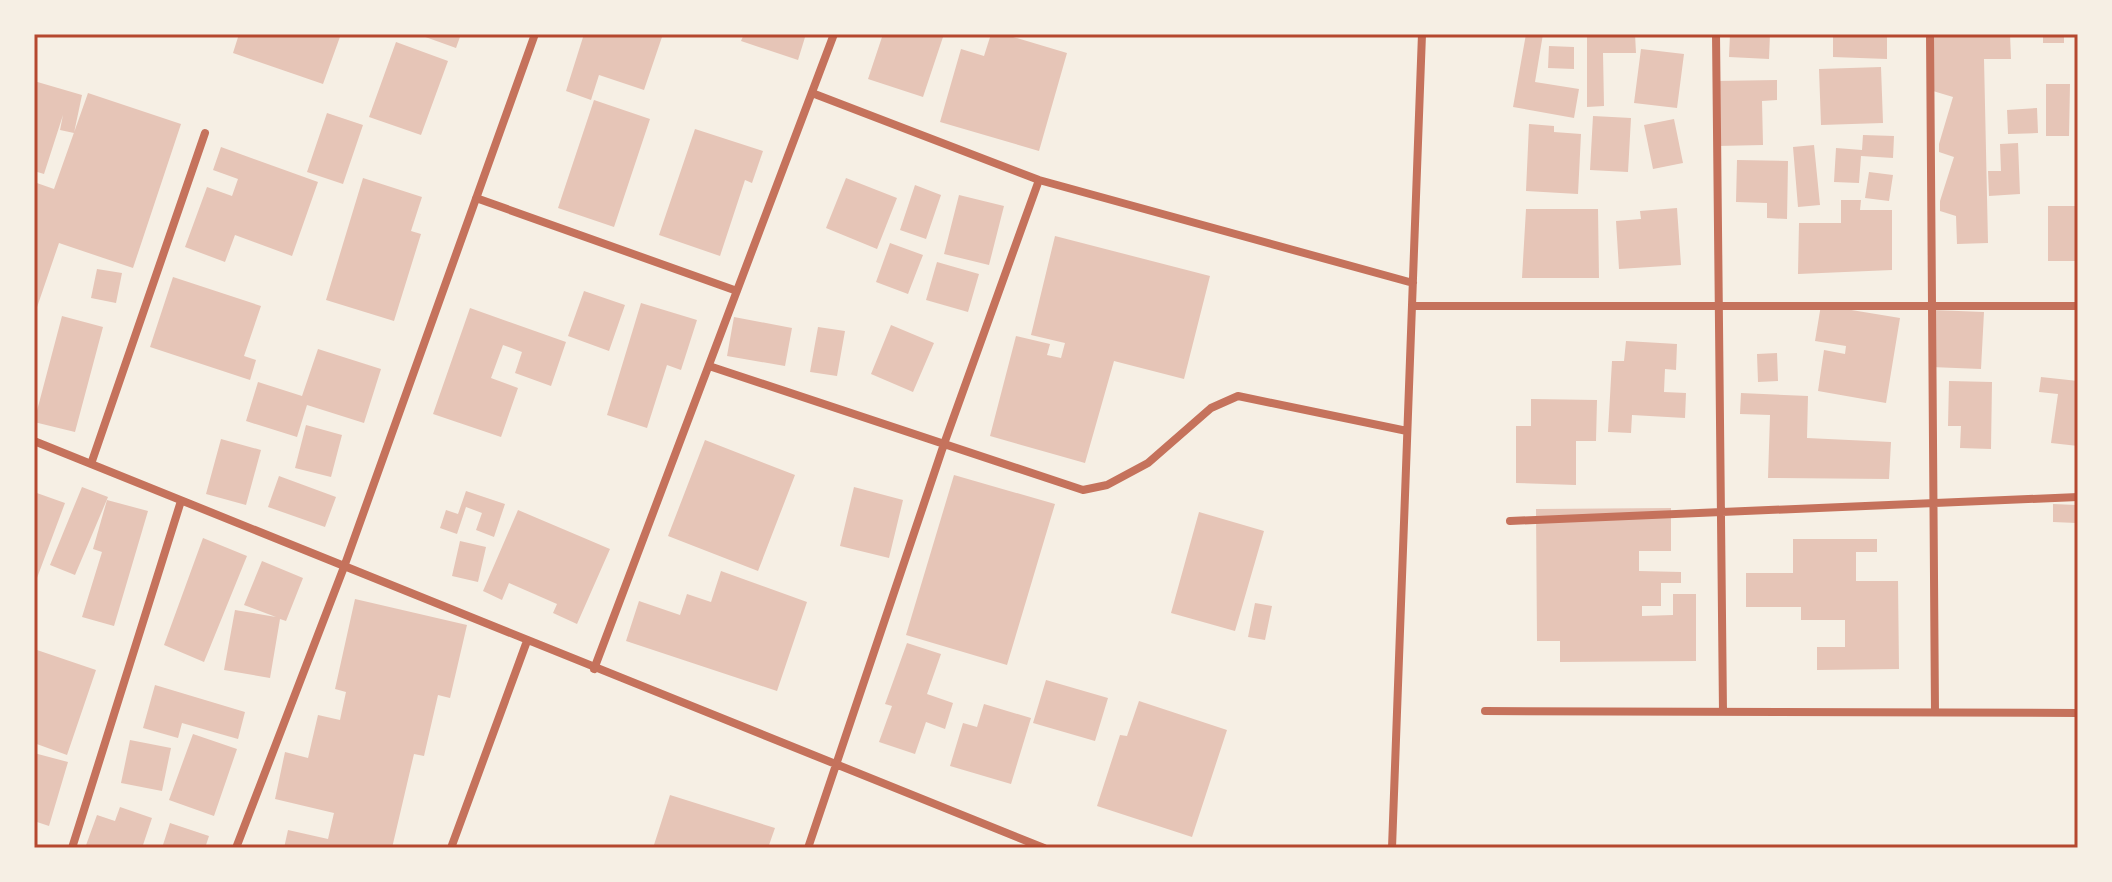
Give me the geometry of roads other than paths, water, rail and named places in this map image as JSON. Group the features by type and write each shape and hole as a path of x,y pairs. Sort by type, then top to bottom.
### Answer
{"street":[{"path":"236,848 344,567 535,34"},
{"path":"594,669 834,34"},
{"path":"1392,848 1422,34"},
{"path":"1716,34 1723,712"},
{"path":"1930,34 1935,712"},
{"path":"812,93 1039,180 1413,283"},
{"path":"91,464 205,133"},
{"path":"808,848 944,444 1039,180"},
{"path":"476,198 737,291"},
{"path":"1412,306 2078,306"},
{"path":"709,366 1083,490 1107,485 1148,463 1211,408 1238,396 1407,431"},
{"path":"34,441 1044,848"},
{"path":"1510,521 2078,497"},
{"path":"72,848 181,501"},
{"path":"451,848 527,641"},
{"path":"1485,711 2078,713"}]}
